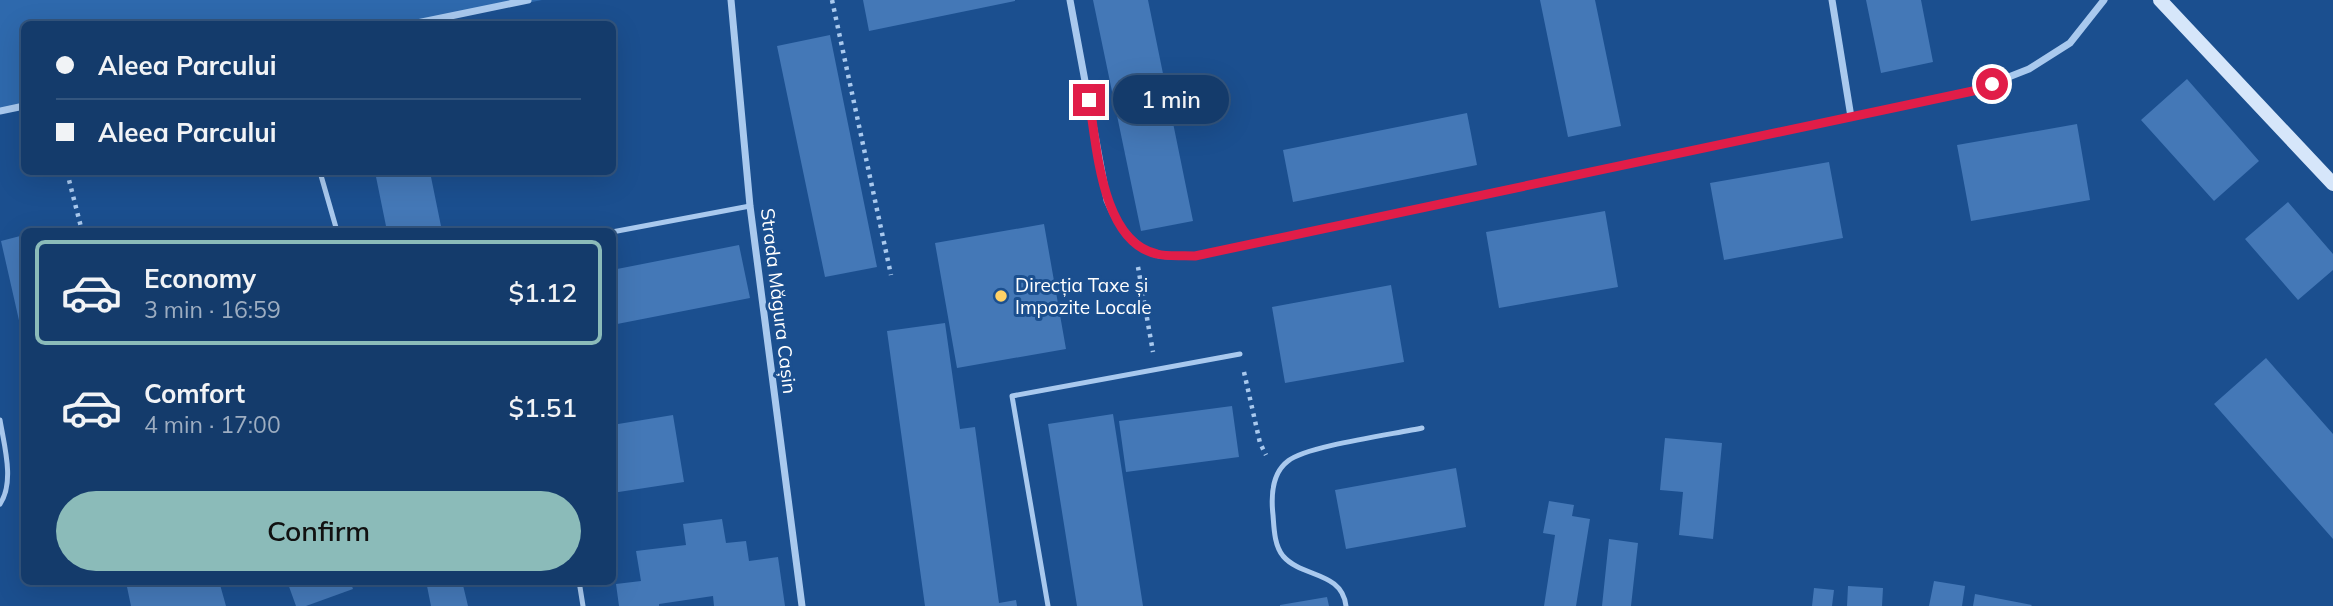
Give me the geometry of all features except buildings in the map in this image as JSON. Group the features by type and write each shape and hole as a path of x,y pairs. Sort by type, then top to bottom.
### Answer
{"main road":[{"path":"2160,0 2333,184"}],"street":[{"path":"426,21 528,0"},
{"name":"Strada Măgura Cașin","path":"730,0 750,206 802,606"},
{"path":"1070,0 1107,200 1117,222 1133,242 1156,254 1195,256 1973,91 2029,69 2070,43 2105,0"},
{"path":"1832,0 1851,117"},
{"path":"0,111 21,107"}],"lane":[{"path":"321,175 336,228"},
{"path":"616,231 750,206"},
{"path":"1048,606 1012,396 1240,354"},
{"path":"0,420 6,453 7,481 4,499 0,504"},
{"path":"1346,606 1345,597 1335,583 1299,568 1282,555 1275,537 1270,495 1277,477 1287,461 1304,452 1422,428"},
{"path":"580,585 583,606"}],"path":[{"path":"832,0 891,275"},
{"path":"68,175 81,228"},
{"path":"1133,242 1156,370"},
{"path":"1240,354 1261,443 1277,477"}],"shaded area":[{"path":"0,0 542,0 438,21 21,21 21,107 0,111"}],"place":[{"name":"Direcția Taxe și Impozite Locale","path":"1001,296"}],"route":[{"path":"1089,100 1107,200 1117,222 1133,242 1156,254 1195,256 1973,91 1992,84"}]}
